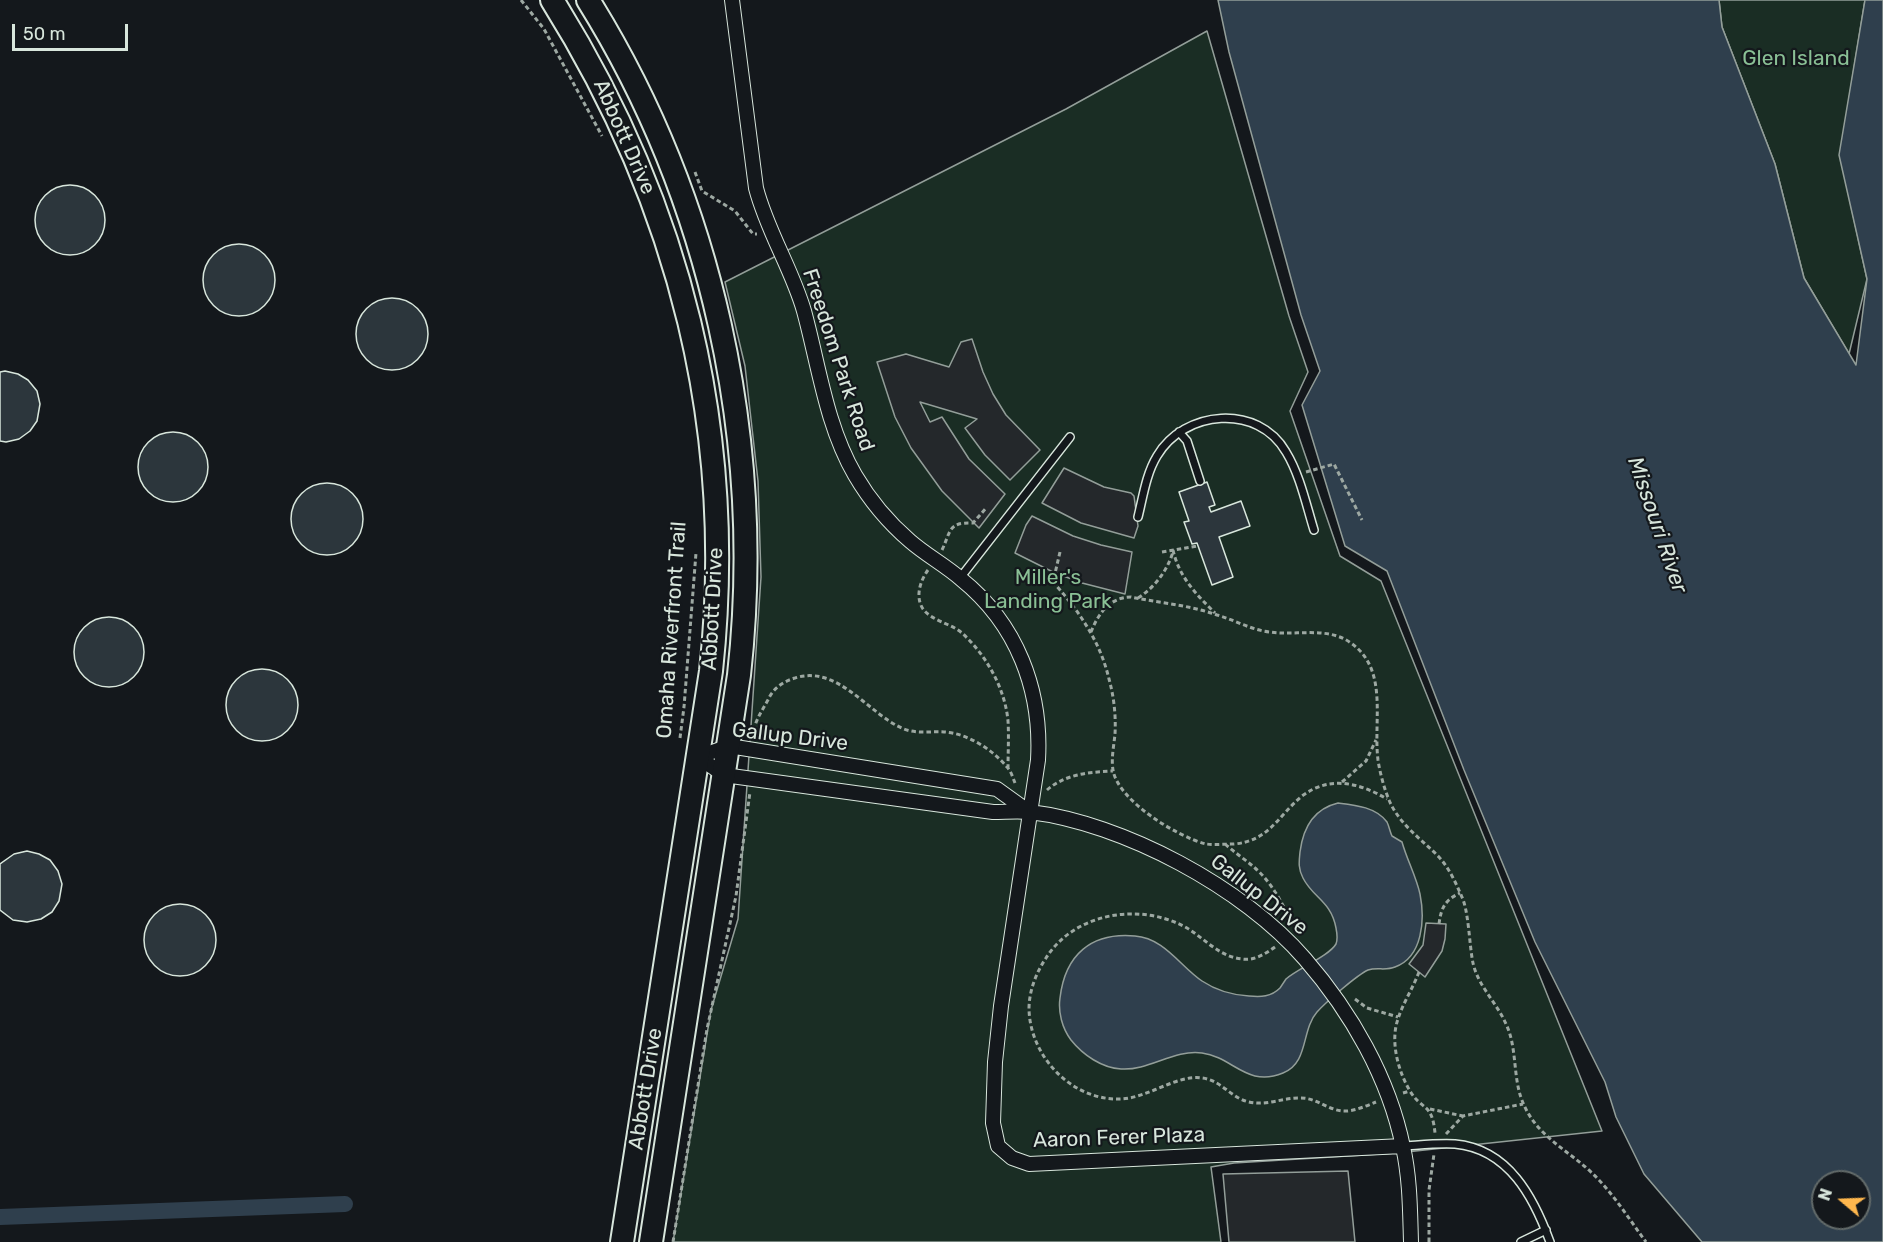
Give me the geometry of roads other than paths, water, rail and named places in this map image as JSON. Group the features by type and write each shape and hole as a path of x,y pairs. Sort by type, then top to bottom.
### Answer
{"highway":[{"name":"Abbott Drive","path":"552,0 579,42 613,107 638,163 671,254 688,312 709,430 714,488 717,556 716,627 688,753 622,1242"},
{"name":"Abbott Drive","path":"588,0 621,58 664,147 684,201 713,298 735,416 744,502 745,622 729,746 651,1242"}],"street":[{"name":"Freedom Park Road","path":"732,0 752,167 762,210 803,308 838,440 855,474 889,521 910,541 976,591 1006,630 1019,652 1037,707 1039,736 1038,760 1029,812"},
{"name":"Gallup Drive","path":"688,753 729,746 997,789 1029,812"},
{"name":"Gallup Drive","path":"688,753 724,775 993,812 1029,812 1072,821 1139,843 1177,861 1212,882 1248,908 1284,939 1345,998 1389,1098 1403,1146 1409,1182 1411,1242"},
{"name":"Aaron Ferer Plaza","path":"1029,812 1001,1006 996,1062 994,1131 998,1146 1021,1162 1029,1164 1403,1146"}],"lane":[{"path":"1138,517 1149,472 1156,456 1165,444 1179,432 1206,419 1222,417 1252,424 1276,439 1286,451 1314,530"},
{"path":"1179,432 1187,441 1200,481"},
{"path":"960,578 1070,437"},
{"path":"1403,1146 1457,1144 1489,1155 1521,1181 1530,1194 1550,1242"},
{"path":"1521,1242 1546,1230"}],"water":[{"name":"Missouri River","path":"1218,0 1719,0 1722,27 1775,164 1804,278 1856,365 1867,279 1839,155 1865,0 1883,0 1883,1242 1702,1242 1644,1174 1616,1117 1605,1082 1535,942 1464,770 1387,571 1345,546 1302,405 1320,371 1301,315 1229,52"},
{"path":"1338,803 1365,808 1377,813 1387,822 1392,836 1402,842 1420,894 1422,925 1417,946 1404,962 1392,968 1368,970 1349,983 1317,1012 1312,1019 1301,1054 1291,1068 1270,1077 1260,1077 1213,1056 1192,1053 1181,1054 1142,1067 1121,1069 1100,1063 1087,1056 1076,1046 1061,1020 1060,998 1063,983 1074,958 1083,949 1105,938 1135,936 1145,938 1163,947 1194,975 1213,987 1231,993 1258,996 1266,996 1277,991 1291,975 1332,949 1337,938 1334,919 1326,906 1307,885 1301,874 1299,862 1304,835 1311,821 1322,810"}],"waterway":[{"path":"0,1217 345,1204"}],"park label":[{"name":"Glen Island","path":"1796,59"},
{"name":"Miller's Landing Park","path":"1048,590"}]}
